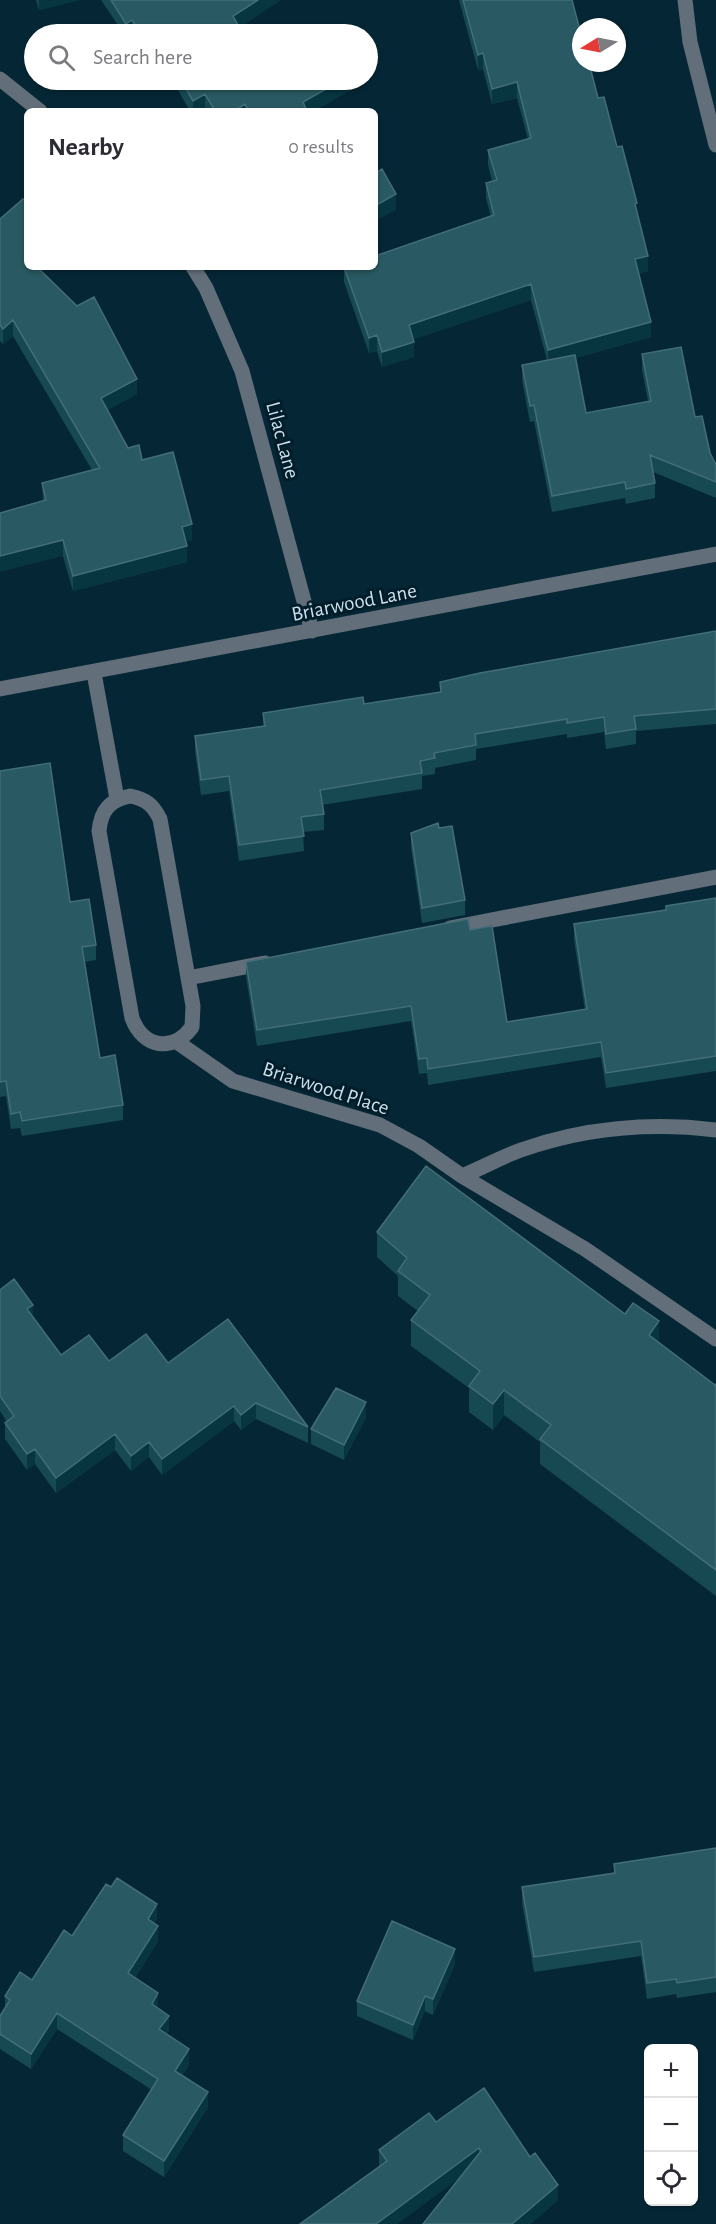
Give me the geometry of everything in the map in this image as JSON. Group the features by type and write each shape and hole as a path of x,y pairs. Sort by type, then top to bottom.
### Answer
{"street":[{"path":"685,0 690,42 716,145"},
{"path":"0,80 36,108"},
{"name":"Lilac Lane","path":"195,270 206,288 242,371 312,631"},
{"name":"Briarwood Lane","path":"0,689 716,554"},
{"path":"94,673 117,799"},
{"path":"130,796 143,799 154,807 160,819 188,978 194,1016 192,1027 177,1042 167,1045 155,1044 144,1038 136,1029 132,1018 99,831 100,819 106,807 117,799 130,796"},
{"path":"435,931 716,878"},
{"path":"188,978 282,960"},
{"name":"Briarwood Place","path":"177,1042 233,1081 380,1125 419,1146 462,1176 585,1249 716,1339"},
{"path":"462,1176 521,1150 578,1135 647,1126 716,1130"}],"building":[{"path":"111,0 258,0 233,16 237,24 135,24 132,20 126,24"},
{"path":"463,0 572,0 577,18 572,18 572,72 591,72 598,98 604,97 617,147 622,146 648,256 635,259 651,322 548,350 531,284 409,325 414,342 382,352 377,335 369,338 345,270 378,270 378,255 494,215 486,183 497,180 488,150 531,138 517,82 492,89 483,53 478,55"},
{"path":"187,90 324,90 303,102 306,108 247,108 245,104 239,108 213,108 205,94 193,101"},
{"path":"382,169 396,194 378,204 378,171"},
{"path":"24,200 24,270 40,270 77,306 94,297 137,379 101,398 128,448 139,445 142,460 173,452 192,524 182,527 187,546 73,576 63,540 0,556 0,513 46,500 42,483 100,468 13,320 3,329 0,325 0,219"},
{"path":"681,347 695,417 702,416 710,453 716,465 716,482 650,455 655,483 626,489 625,482 552,496 534,405 530,406 522,365 575,355 586,413 651,401 642,354"},
{"path":"716,631 716,709 634,716 636,729 606,734 604,717 567,723 567,719 475,734 476,745 434,753 435,758 420,761 422,773 320,790 324,814 301,817 304,836 239,845 229,776 201,780 195,736 265,726 263,713 363,697 364,704 441,692 440,682 480,673"},
{"path":"50,763 70,902 89,899 96,945 82,947 100,1058 115,1055 123,1105 22,1121 20,1112 11,1114 6,1081 0,1082 0,771"},
{"path":"438,823 439,828 452,826 465,900 422,908 411,833"},
{"path":"716,898 716,1056 606,1073 601,1042 428,1069 427,1058 419,1059 411,1006 257,1030 246,962 468,919 470,930 492,926 507,1022 587,1009 574,924 666,910 666,906"},
{"path":"426,1166 625,1314 633,1303 659,1321 649,1335 716,1384 716,1570 540,1439 551,1425 504,1390 493,1404 469,1386 480,1371 411,1320 430,1295 398,1271 407,1258 377,1232"},
{"path":"14,1279 33,1305 27,1309 61,1355 89,1335 109,1361 146,1334 168,1363 228,1319 308,1427 256,1403 241,1415 234,1406 162,1459 149,1442 131,1456 115,1434 56,1478 35,1449 27,1454 5,1423 14,1416 0,1396 0,1290"},
{"path":"336,1388 366,1402 344,1445 311,1429"},
{"path":"716,1848 716,1977 677,1983 676,1979 647,1983 641,1941 534,1957 522,1887 615,1873 614,1864"},
{"path":"117,1878 157,1904 148,1919 158,1926 128,1973 158,1993 152,2004 169,2016 159,2029 189,2049 175,2071 208,2092 164,2161 123,2135 158,2079 57,2013 31,2054 0,2034 0,2016 10,2000 5,1996 20,1972 32,1980 64,1930 72,1936 106,1884 111,1887"},
{"path":"392,1921 455,1949 433,1999 425,1996 413,2025 357,2001"},
{"path":"484,2088 530,2157 535,2153 558,2185 512,2224 423,2224 481,2151 479,2148 376,2224 300,2224 387,2161 379,2150 429,2113 436,2122"}]}
